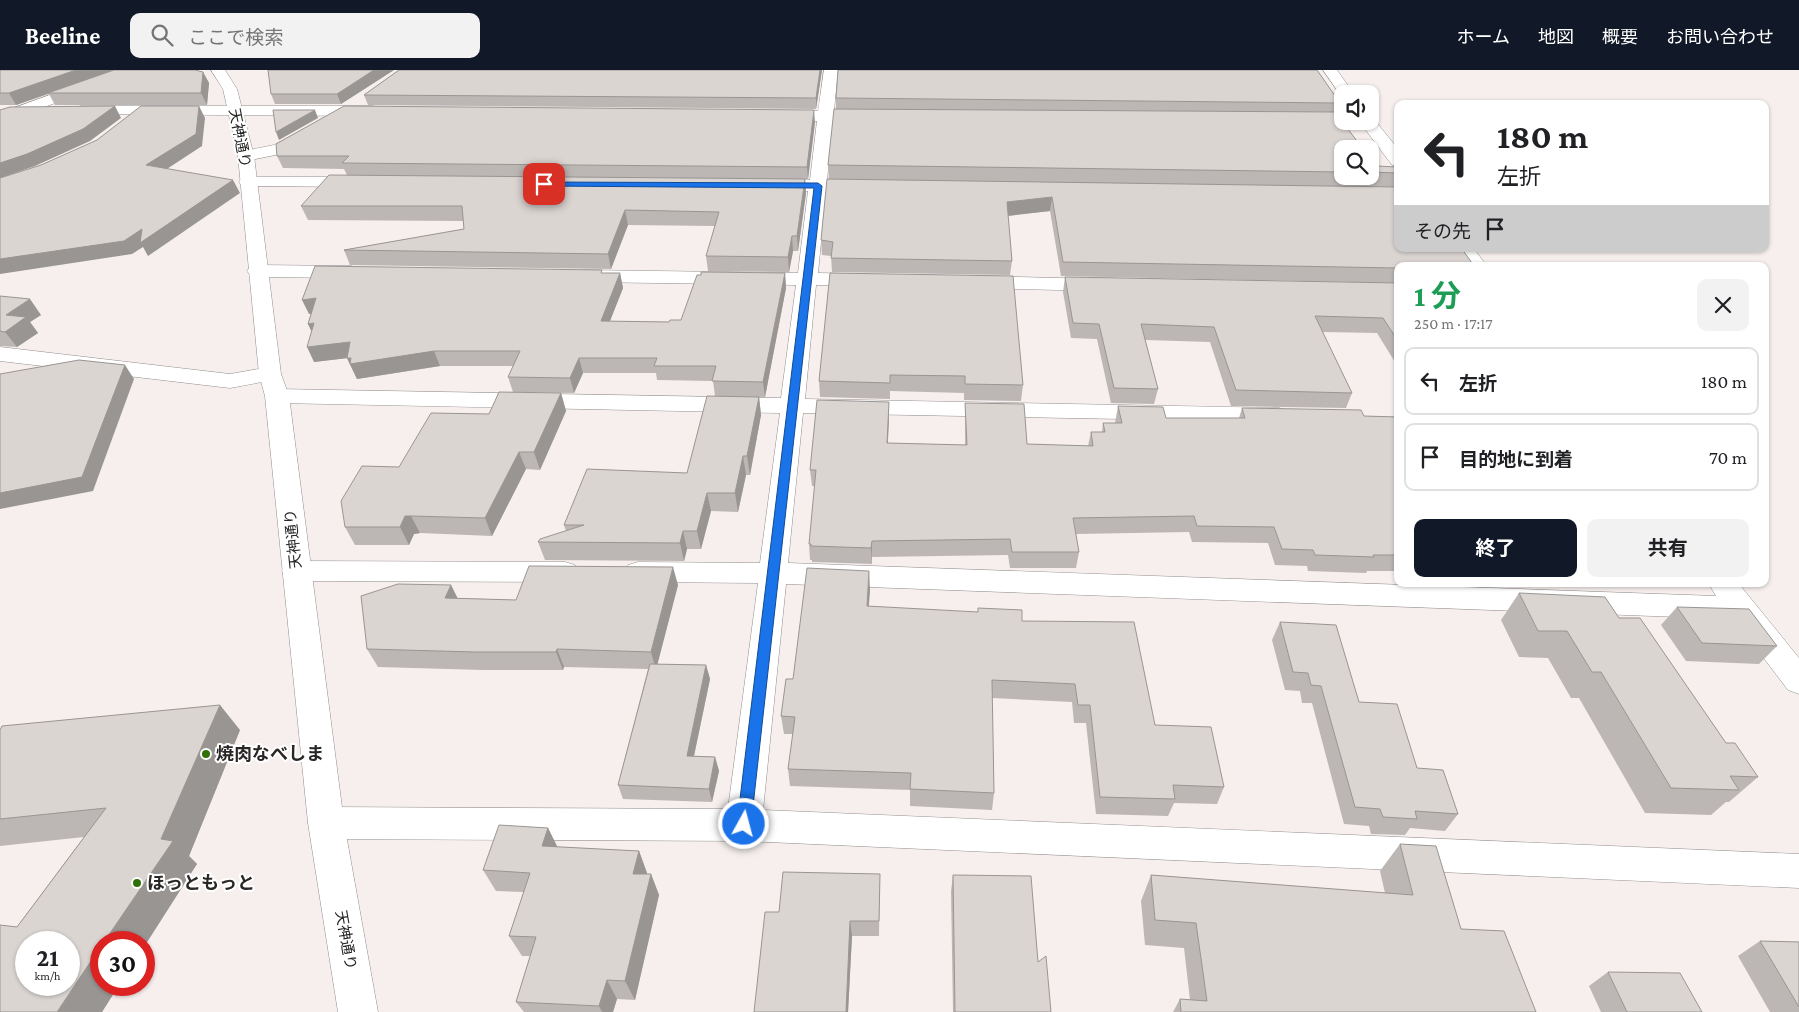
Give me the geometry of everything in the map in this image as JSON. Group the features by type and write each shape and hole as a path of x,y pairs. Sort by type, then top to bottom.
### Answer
{"street":[{"path":"0,118 133,70"},
{"name":"天神通り","path":"218,70 230,89 246,156 257,271 273,385 326,822 358,1012"},
{"path":"744,824 831,70"},
{"path":"1330,70 1341,85"},
{"path":"246,156 279,149 369,95"},
{"path":"121,129 144,111"},
{"path":"0,112 385,111"},
{"path":"758,115 886,117"},
{"path":"1374,130 1394,156"},
{"path":"248,182 379,182"},
{"path":"748,185 878,186"},
{"path":"1466,252 1474,262"},
{"path":"257,271 373,272"},
{"path":"560,275 886,280"},
{"path":"955,282 1122,285"},
{"path":"0,354 273,385 793,405 1298,415"},
{"path":"296,571 773,573 1742,608"},
{"path":"1725,587 1799,681"},
{"path":"326,822 744,824 1799,871"}],"building":[{"path":"0,70 76,70 9,93 0,93"},
{"path":"114,70 195,70 203,72 201,93 48,93"},
{"path":"268,70 374,70 337,94 271,94"},
{"path":"399,70 820,70 816,98 364,95"},
{"path":"838,70 1317,70 1334,94 1334,103 836,98"},
{"path":"115,106 83,129 27,154 0,163 0,110 10,107"},
{"path":"141,106 199,106 196,134 146,165 233,180 140,243 142,229 124,241 0,259 0,178 41,165 97,140"},
{"path":"344,106 814,110 807,167 342,163 349,156 277,156 276,144"},
{"path":"834,109 1334,112 1334,130 1349,130 1356,140 1334,140 1334,172 828,165"},
{"path":"273,110 315,110 276,132"},
{"path":"1379,166 1394,167 1394,173 1379,172"},
{"path":"329,175 805,179 797,236 792,236 788,257 706,256 719,212 625,210 608,254 344,250 464,229 462,206 301,206"},
{"path":"827,179 1394,187 1394,252 1464,252 1471,262 1394,262 1394,268 1063,262 1052,197 1007,202 1012,261 831,258 833,242 821,240"},
{"path":"315,266 602,270 601,273 620,273 601,321 669,322 670,320 681,320 697,275 701,275 701,272 785,273 763,382 712,381 716,366 654,366 657,358 579,358 570,378 508,377 520,351 434,351 350,364 351,358 347,358 350,342 307,347 314,323 308,324 316,298 302,300"},
{"path":"830,273 1013,276 1023,385 965,384 965,376 890,375 890,383 819,381"},
{"path":"1065,277 1394,283 1394,335 1383,318 1315,316 1352,393 1236,390 1214,327 1141,324 1158,389 1114,388 1099,324 1073,323"},
{"path":"0,296 30,299 6,315 26,317 5,332 0,331"},
{"path":"79,360 125,365 82,477 0,493 0,374"},
{"path":"499,392 561,393 534,452 519,452 485,518 405,516 400,527 345,527 341,501 362,466 399,467 431,413 489,414"},
{"path":"707,396 759,397 747,456 743,456 735,493 707,493 697,531 683,531 680,543 538,542 540,539 584,525 564,525 587,469 687,473"},
{"path":"817,400 889,402 887,443 967,445 965,403 1024,404 1027,444 1093,446 1091,432 1105,432 1103,423 1122,423 1118,406 1163,407 1166,418 1245,418 1242,408 1361,410 1364,416 1394,417 1394,555 1373,555 1374,557 1315,555 1313,550 1282,549 1274,527 1197,526 1194,516 1073,518 1079,552 1012,552 1010,539 872,541 871,548 811,546 809,544 816,470 810,470"},
{"path":"529,566 673,567 651,652 557,649 556,652 475,652 367,649 361,596 398,584 451,585 445,598 516,600"},
{"path":"807,568 869,571 867,606 978,612 978,608 1022,610 1022,621 1134,622 1155,725 1211,727 1224,787 1173,785 1175,799 1100,797 1090,705 1078,705 1075,684 992,680 994,793 910,789 911,773 788,769 795,717 781,716 786,679 793,679"},
{"path":"1519,593 1605,597 1619,618 1640,618 1726,743 1735,743 1758,777 1730,776 1739,790 1671,788 1601,672 1592,672 1567,631 1538,631"},
{"path":"1677,607 1749,609 1777,646 1702,643"},
{"path":"1280,622 1336,625 1359,702 1397,704 1417,768 1443,770 1458,814 1415,811 1417,819 1383,817 1380,809 1355,807 1321,686 1311,685 1308,673 1293,672"},
{"path":"650,664 706,665 687,756 715,757 709,789 618,785"},
{"path":"220,705 161,839 173,841 112,931 90,931 90,962 80,978 80,931 15,931 15,996 68,996 57,1012 0,1012 0,925 17,927 106,808 0,819 0,730 2,726"},
{"path":"499,825 548,828 542,846 639,851 633,874 651,874 625,981 607,980 599,1006 516,1002 536,937 509,936 530,873 483,870"},
{"path":"1400,844 1436,846 1461,929 1504,931 1536,1012 1181,1012 1180,999 1207,1001 1196,923 1155,920 1151,875 1413,895"},
{"path":"783,872 880,874 879,921 850,921 846,1012 754,1012 765,912 779,912"},
{"path":"953,875 1031,876 1038,962 1046,956 1051,1012 955,1012"},
{"path":"1760,941 1799,942 1799,1007"},
{"path":"1608,972 1680,973 1702,1012 1627,1012"}],"place":[{"name":"焼肉なべしま","path":"206,754"},
{"name":"ほっともっと","path":"137,883"}],"route":[{"path":"544,184 818,186 744,824"}]}
